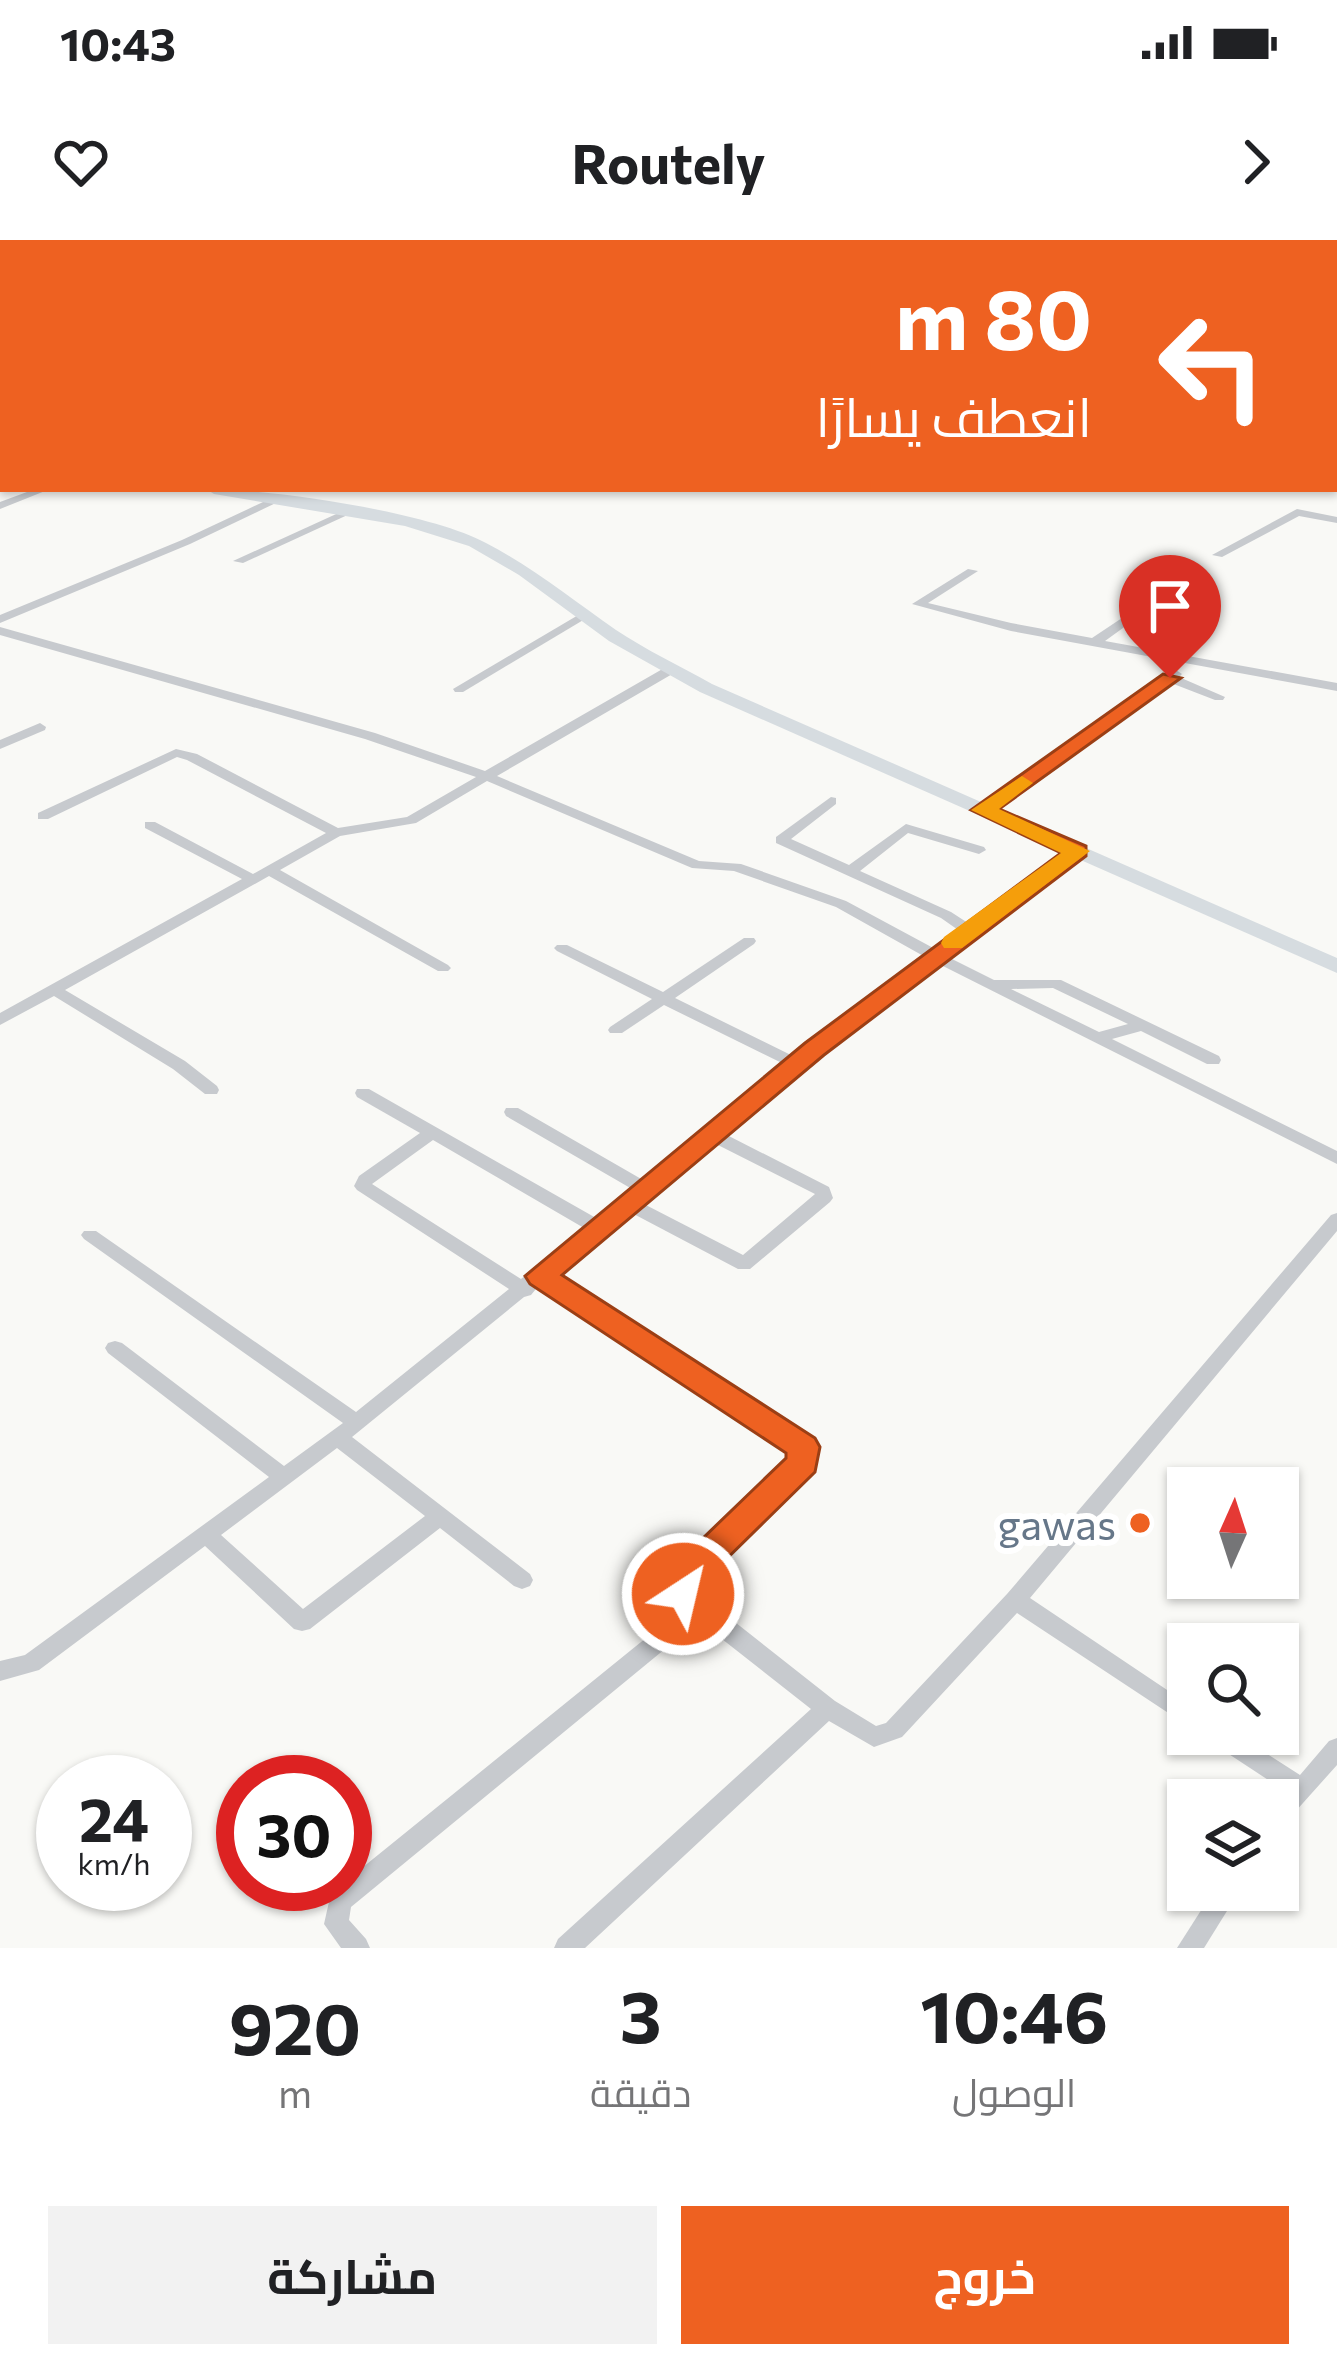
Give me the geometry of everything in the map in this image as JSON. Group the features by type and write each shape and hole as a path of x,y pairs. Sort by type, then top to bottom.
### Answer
{"main road":[{"path":"231,492 434,528 475,542 670,670 816,740 1337,966"}],"street":[{"path":"0,506 37,492"},
{"path":"0,619 276,500"},
{"path":"239,561 349,512"},
{"path":"1217,555 1292,513 1337,520"},
{"path":"972,571 918,604 1337,686"},
{"path":"1095,642 1170,590"},
{"path":"459,689 584,616"},
{"path":"0,631 351,730 486,776 698,865 736,866 841,904 1337,1158"},
{"path":"0,1020 336,833 411,820 670,670"},
{"path":"983,810 1173,676 1219,697"},
{"path":"0,745 40,727"},
{"path":"44,816 176,753 336,833"},
{"path":"831,801 781,840 968,930"},
{"path":"150,825 252,879"},
{"path":"849,872 906,828 979,850"},
{"path":"0,1671 31,1663 357,1423 796,1064 1078,851"},
{"path":"269,870 443,968"},
{"path":"616,1030 749,941"},
{"path":"562,948 796,1064"},
{"path":"992,985 1057,983 1213,1060"},
{"path":"54,990 179,1065 211,1090"},
{"path":"1097,1038 1144,1025"},
{"path":"363,1093 598,1228"},
{"path":"512,1112 728,1259 744,1264 824,1198 823,1191 713,1135"},
{"path":"432,1132 363,1186 803,1447 803,1463 683,1580 683,1594 867,1735 889,1734 1015,1600 1337,1219"},
{"path":"90,1235 357,1423"},
{"path":"115,1348 284,1477"},
{"path":"338,1437 523,1580"},
{"path":"206,1534 302,1622 440,1516"},
{"path":"1015,1600 1167,1701"},
{"path":"357,1948 336,1924 340,1901 699,1608"},
{"path":"567,1948 827,1708"},
{"path":"1299,1792 1337,1748"},
{"path":"1249,1755 1302,1789"},
{"path":"1190,1948 1214,1911"}],"slow traffic":[{"path":"953,943 1078,851 983,810 1022,783"}],"place":[{"name":"gawas","path":"1140,1523"}],"route":[{"path":"683,1594 686,1576 803,1463 803,1447 541,1276 815,1049 1078,851 983,810 1170,678"}]}
